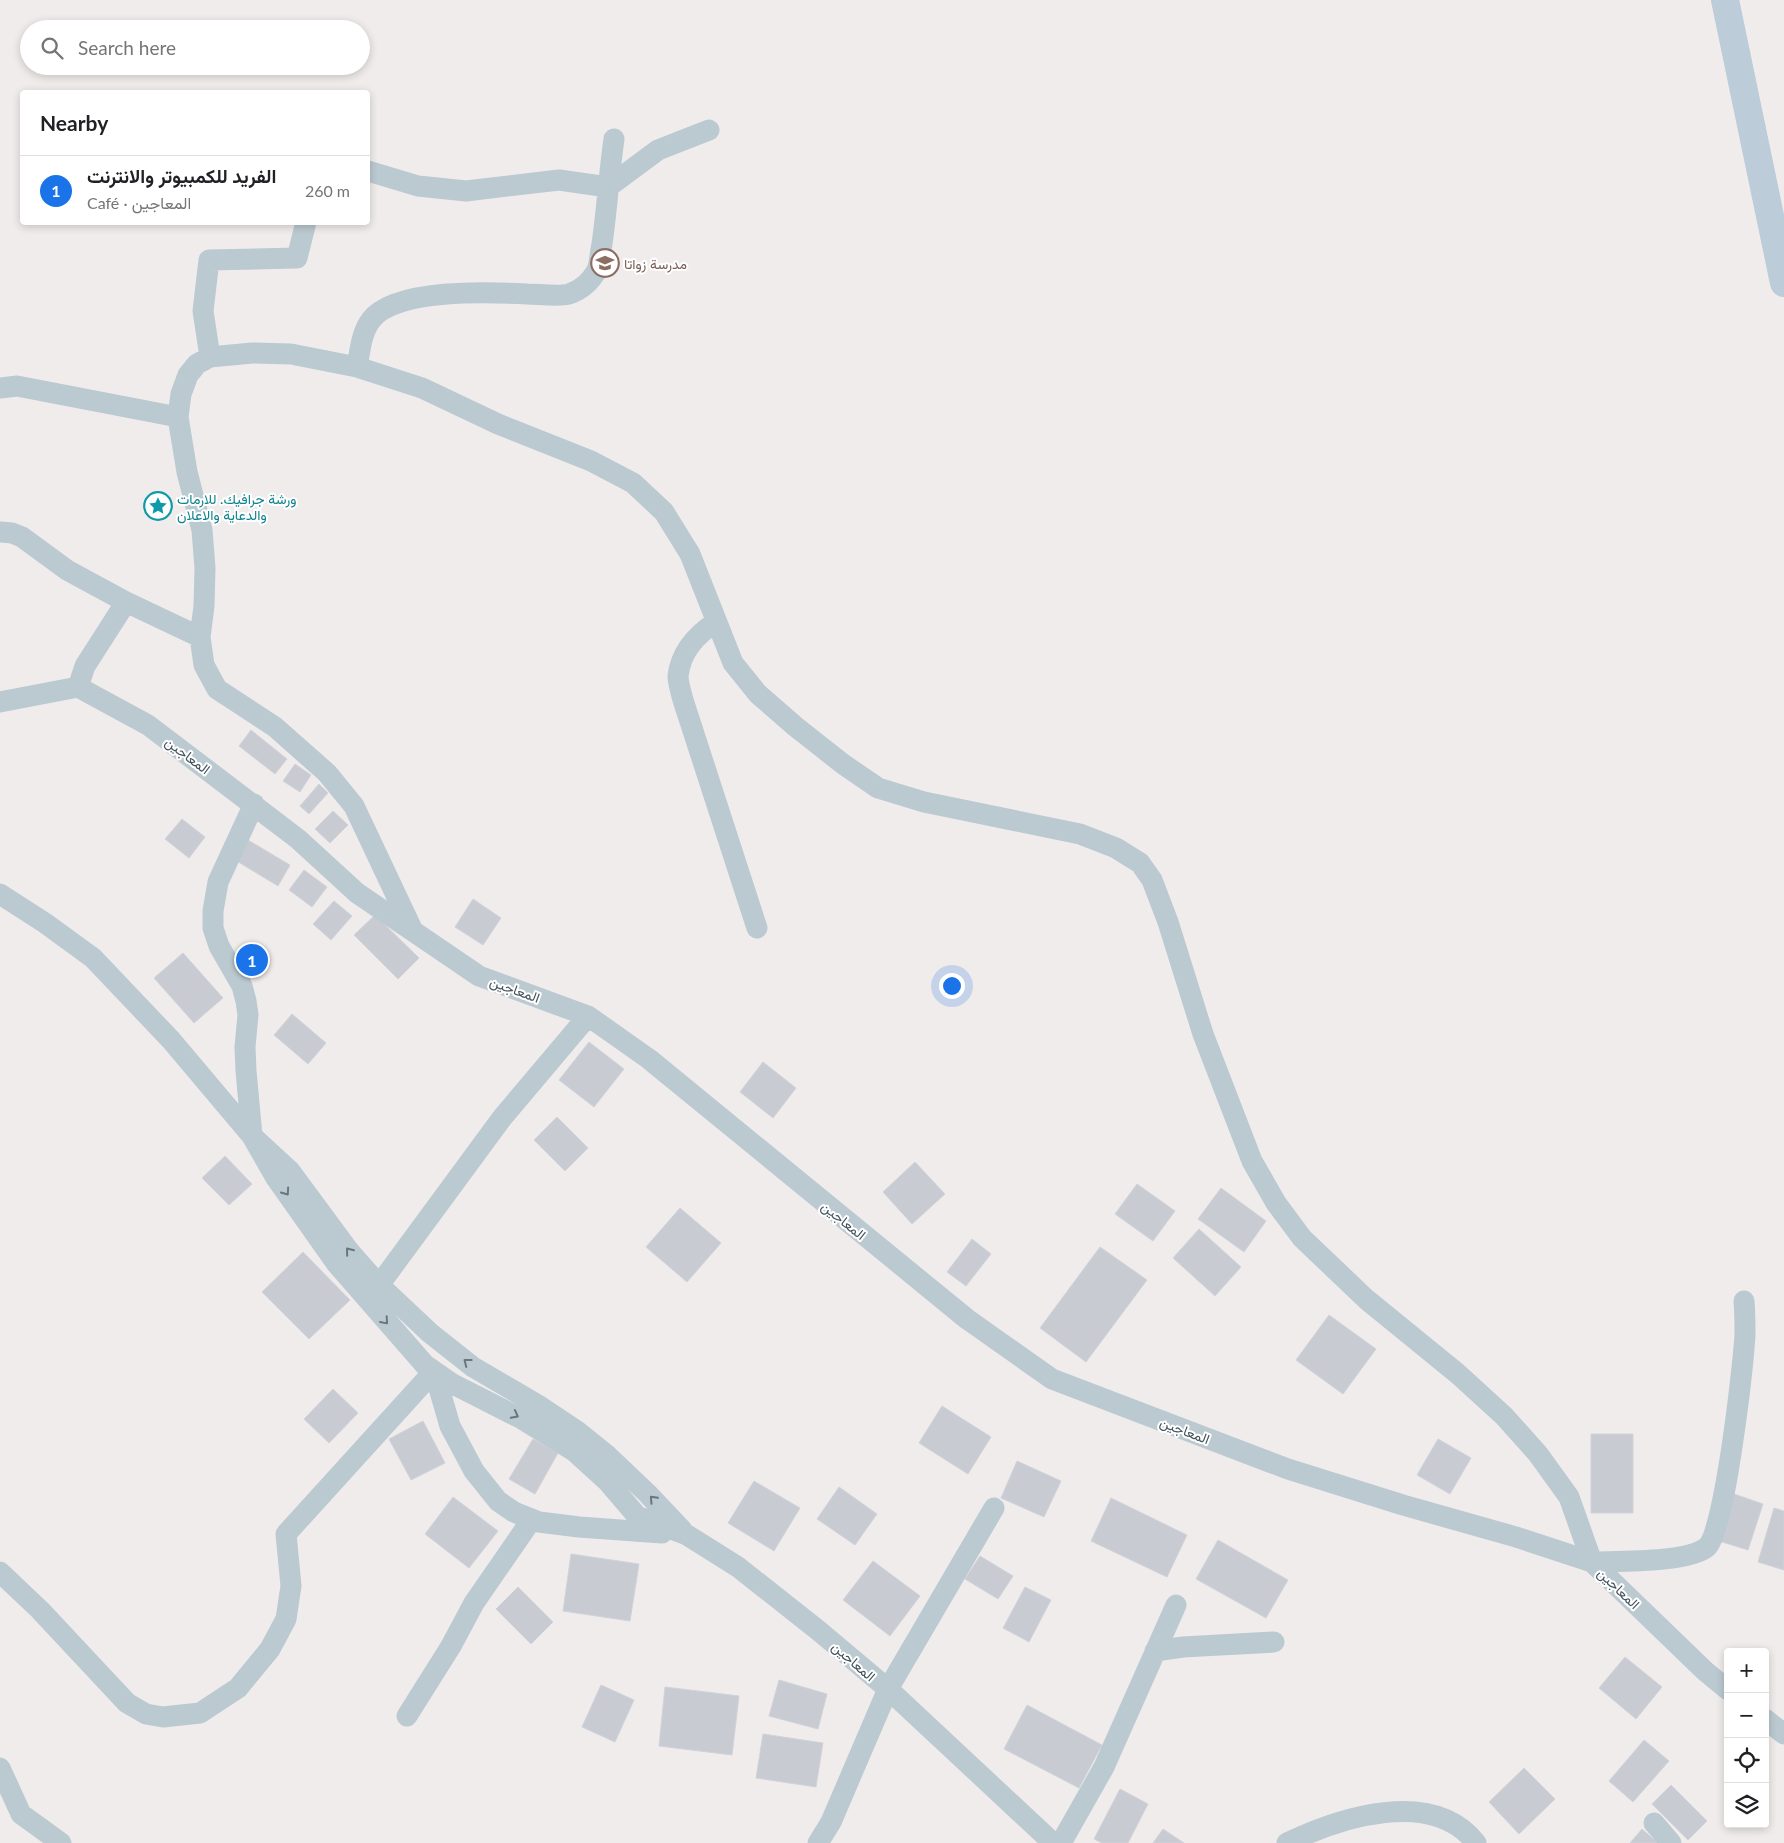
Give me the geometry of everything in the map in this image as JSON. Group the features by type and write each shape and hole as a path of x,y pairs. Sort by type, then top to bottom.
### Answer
{"street":[{"path":"1725,0 1784,283"},
{"path":"370,172 418,186 466,191 559,180 608,187 658,150 710,130"},
{"path":"357,367 363,336 370,320 383,309 406,300 442,295 503,293 567,295 582,288 598,268 607,211 614,138"},
{"path":"210,357 203,311 209,260 297,258 305,225"},
{"path":"412,929 354,806 327,773 282,734 217,689 204,665 200,637 204,606 204,549 202,530 186,472 178,417 181,394 188,375 197,364 210,357 252,353 291,354 357,367 422,388 498,424 591,461 632,484 664,512 690,554 733,663 758,694 796,727 878,788 924,802 1080,834 1116,848 1140,863 1152,880 1168,922 1202,1034 1252,1161 1276,1203 1302,1238 1366,1299 1458,1374 1504,1416 1538,1454 1569,1497 1592,1562 1666,1558 1694,1554 1708,1546 1715,1534 1726,1486 1739,1395 1745,1328 1744,1301"},
{"path":"0,388 17,386 178,417"},
{"path":"0,532 12,533 22,537 67,570 126,602 200,637"},
{"path":"0,702 78,687 85,666 126,602"},
{"path":"716,622 700,632 691,643 682,660 678,678 686,709 757,928"},
{"name":"المعاجين","path":"78,687 148,725 298,839 357,894 480,976 588,1016 649,1059 967,1319 1052,1379 1288,1469 1516,1537 1592,1562 1705,1672 1724,1687"},
{"path":"252,1136 245,1047 248,1016 246,1001 242,986 219,946 213,928 213,911 218,882 254,804"},
{"path":"0,894 45,922 93,958 171,1040 252,1136 290,1171 348,1251 406,1344 426,1365 451,1383 522,1419 574,1451 607,1482 637,1516 686,1535"},
{"path":"373,1293 502,1118 588,1016"},
{"path":"373,1293 430,1333 473,1367 538,1405 577,1431 647,1493 686,1535"},
{"path":"434,1371 450,1426 474,1471 498,1501 514,1512 539,1522 686,1535"},
{"path":"0,1572 40,1610 127,1703 146,1714 163,1717 200,1712 238,1688 270,1649 286,1619 292,1586 286,1534 434,1371"},
{"path":"818,1843 831,1822 888,1690 994,1508"},
{"path":"407,1716 451,1646 474,1603 532,1519"},
{"name":"المعاجين","path":"686,1535 738,1567 820,1631 888,1690 1053,1843"},
{"path":"1062,1843 1104,1767 1176,1605"},
{"path":"1155,1650 1274,1642"},
{"path":"1769,1722 1784,1734"},
{"path":"0,1768 21,1814 61,1843"},
{"path":"1287,1843 1311,1832 1356,1818 1391,1812 1416,1812 1451,1822 1476,1843"},
{"path":"1654,1823 1671,1843"}],"building":[{"path":"251,730 287,759 275,774 239,746"},
{"path":"295,764 311,775 300,792 283,781"},
{"path":"319,784 328,793 309,814 300,806"},
{"path":"333,811 348,825 330,843 315,829"},
{"path":"182,819 205,837 189,858 165,839"},
{"path":"248,840 290,865 278,886 235,860"},
{"path":"304,870 327,887 312,907 289,890"},
{"path":"473,899 501,918 483,945 455,927"},
{"path":"334,901 352,916 331,940 313,924"},
{"path":"375,915 419,958 398,979 354,935"},
{"path":"183,953 223,998 194,1023 154,978"},
{"path":"292,1014 326,1043 308,1064 274,1035"},
{"path":"589,1042 624,1069 594,1107 559,1080"},
{"path":"763,1062 796,1088 773,1118 740,1092"},
{"path":"557,1117 588,1148 565,1171 534,1140"},
{"path":"225,1156 252,1184 229,1205 202,1178"},
{"path":"915,1162 945,1194 912,1224 883,1192"},
{"path":"1137,1184 1175,1211 1153,1241 1115,1214"},
{"path":"1221,1188 1266,1221 1244,1252 1198,1219"},
{"path":"680,1208 721,1243 687,1282 646,1247"},
{"path":"1199,1229 1241,1267 1215,1296 1173,1258"},
{"path":"972,1239 991,1254 966,1286 947,1272"},
{"path":"1100,1247 1147,1280 1086,1362 1040,1328"},
{"path":"303,1252 350,1300 309,1339 262,1292"},
{"path":"1329,1315 1376,1349 1343,1394 1296,1360"},
{"path":"333,1389 358,1413 329,1443 304,1419"},
{"path":"942,1406 991,1437 968,1474 919,1443"},
{"path":"423,1421 445,1463 411,1480 389,1439"},
{"path":"1591,1434 1633,1434 1633,1513 1591,1513"},
{"path":"533,1439 558,1453 535,1494 509,1479"},
{"path":"1438,1439 1471,1458 1450,1494 1417,1475"},
{"path":"1017,1461 1061,1481 1044,1517 1001,1498"},
{"path":"754,1481 800,1508 774,1551 728,1523"},
{"path":"839,1487 877,1514 855,1545 817,1519"},
{"path":"1734,1494 1763,1504 1748,1550 1719,1541"},
{"path":"453,1497 498,1531 469,1568 425,1534"},
{"path":"1111,1498 1187,1535 1167,1577 1091,1541"},
{"path":"1774,1508 1784,1511 1784,1570 1758,1562"},
{"path":"1218,1540 1288,1580 1266,1618 1196,1579"},
{"path":"571,1554 639,1564 630,1621 563,1611"},
{"path":"980,1556 1013,1576 998,1599 965,1579"},
{"path":"873,1561 920,1596 890,1636 843,1600"},
{"path":"518,1587 553,1622 531,1644 496,1609"},
{"path":"1025,1587 1051,1600 1029,1642 1003,1628"},
{"path":"1625,1657 1662,1687 1636,1719 1599,1688"},
{"path":"779,1680 827,1694 818,1729 769,1716"},
{"path":"601,1685 634,1700 615,1742 582,1727"},
{"path":"665,1687 739,1696 732,1755 659,1746"},
{"path":"1027,1705 1102,1745 1079,1788 1004,1749"},
{"path":"763,1734 823,1743 816,1787 756,1778"},
{"path":"1644,1740 1669,1761 1633,1802 1609,1781"},
{"path":"1524,1768 1555,1799 1519,1834 1489,1802"},
{"path":"1671,1785 1707,1821 1688,1840 1652,1804"},
{"path":"1120,1789 1148,1804 1128,1843 1102,1843 1094,1839"},
{"path":"1163,1829 1184,1843 1153,1843"},
{"path":"1642,1829 1658,1843 1630,1843"}],"place":[{"name":"مدرسة زواتا","path":"605,263"},
{"name":"ورشة جرافيك. للارمات والدعاية والاعلان","path":"158,506"},
{"name":"الفريد للكمبيوتر والانترنت","path":"252,960"}]}
